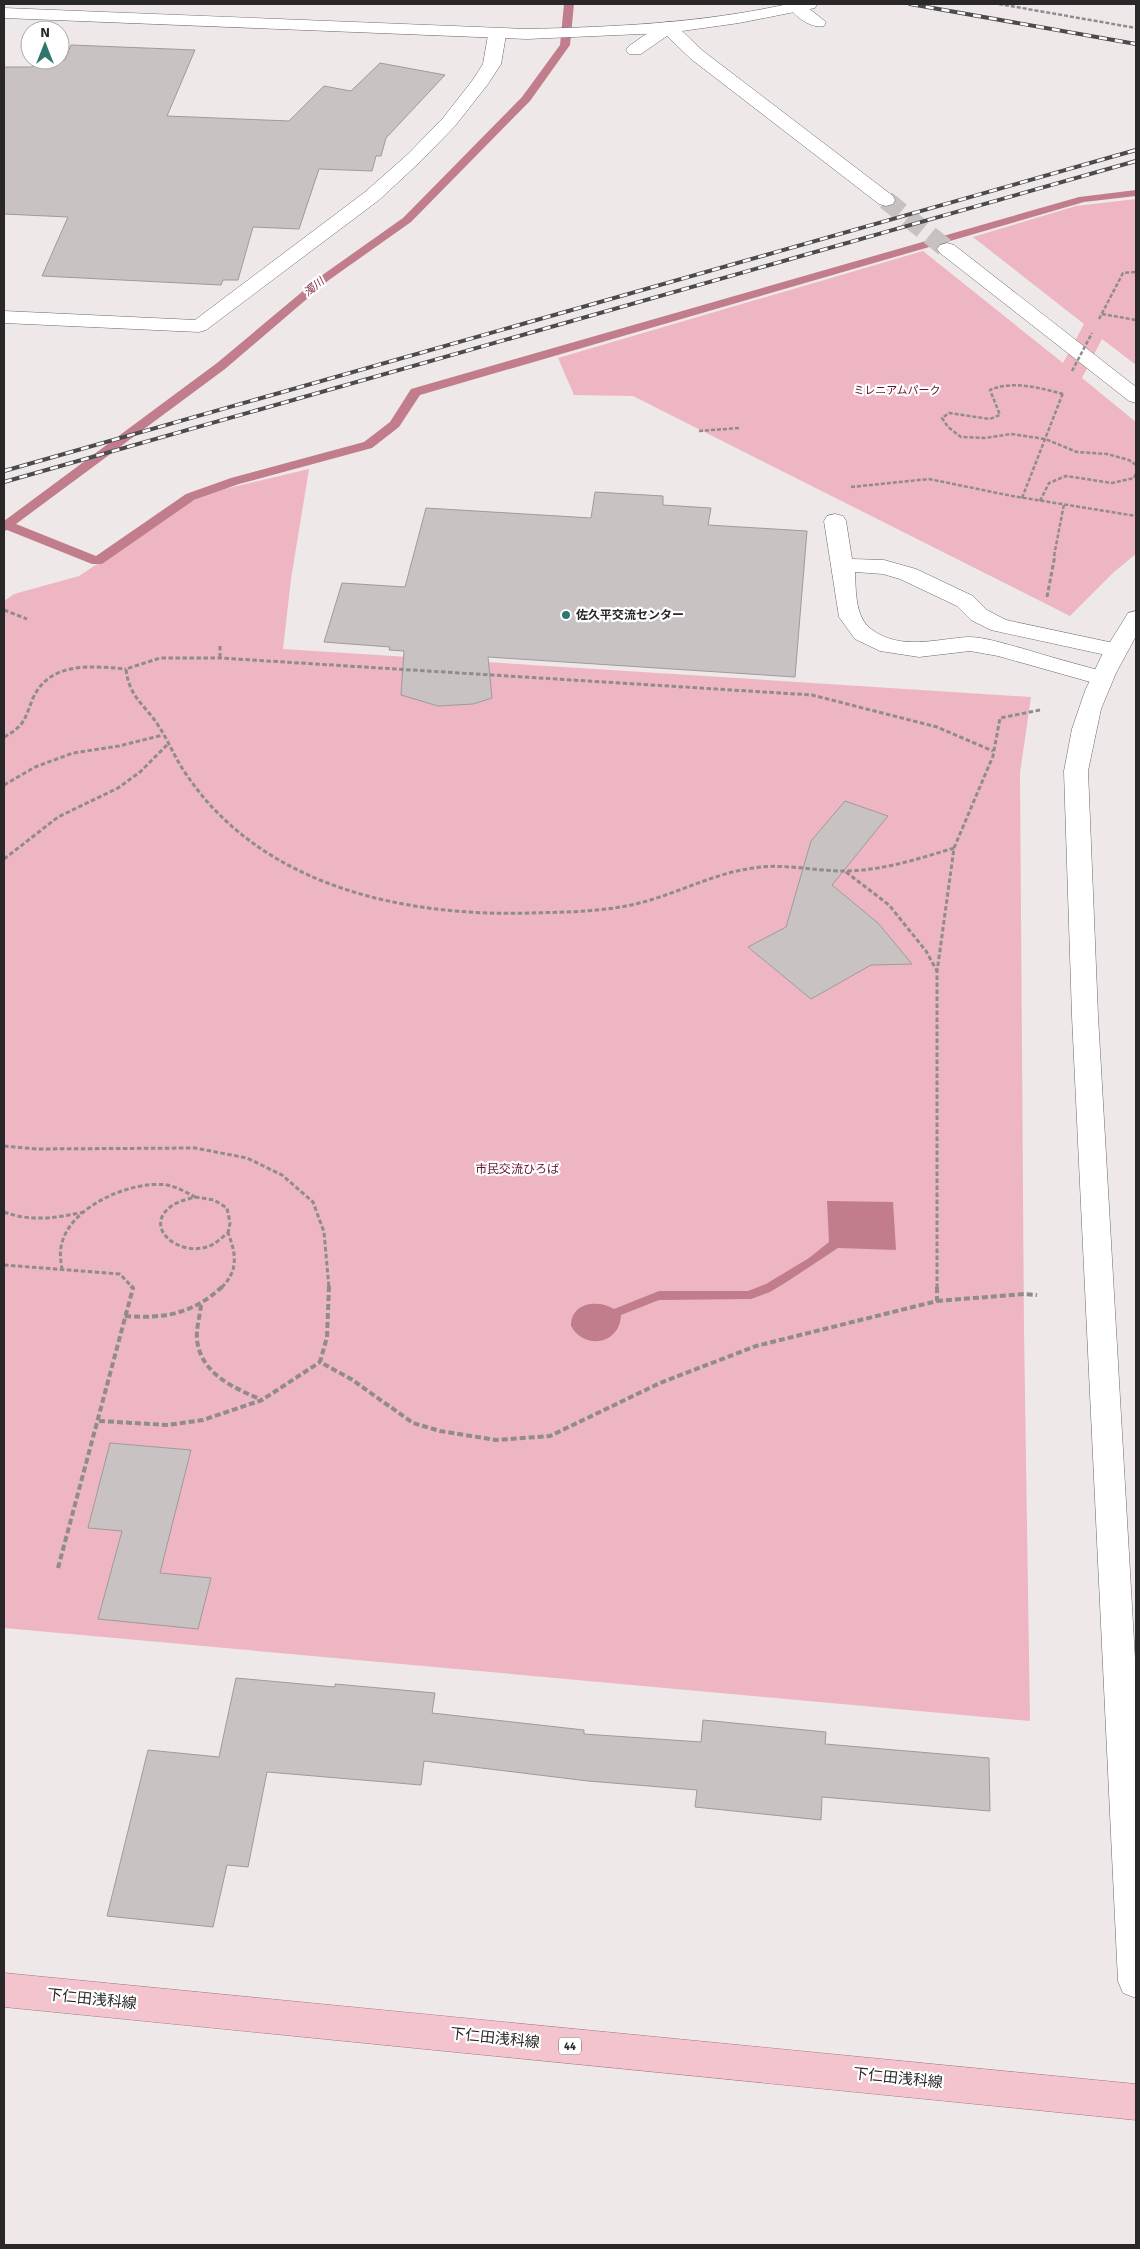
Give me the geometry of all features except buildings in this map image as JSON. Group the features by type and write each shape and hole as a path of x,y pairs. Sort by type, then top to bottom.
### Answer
{"main road":[{"name":"下仁田浅科線","path":"4,1990 1136,2102"}],"street":[{"path":"4,13 497,35 594,33 668,27 778,11 803,5 818,22"},
{"path":"778,11 799,26"},
{"path":"635,50 668,27"},
{"path":"668,27 697,55 886,200"},
{"path":"4,317 199,326 372,196 414,158 449,122 479,84 492,64 497,35"},
{"path":"947,249 1136,397"},
{"path":"835,521 838,546 843,565 846,601 850,617 863,634 888,646 918,650 970,644 1002,650 1101,678"},
{"path":"843,565 884,567 908,574 965,601 979,615 1000,625 1115,650"},
{"path":"1136,618 1115,650 1089,705 1080,741 1076,771 1085,1016 1136,1980"}],"path":[{"path":"999,4 1136,28"},
{"path":"1098,321 1123,273 1136,272"},
{"path":"1102,314 1136,320"},
{"path":"1072,372 1095,327"},
{"path":"1022,498 1045,439 1063,394 1045,389 1021,386 996,387 990,390 1000,415 990,419 949,413 942,418 948,427 961,437 985,438 1011,434 1045,439 1077,452 1107,454 1130,460 1136,465"},
{"path":"699,431 739,428"},
{"path":"1040,500 1049,483 1066,476 1112,483 1134,478 1136,473"},
{"path":"848,488 855,485 929,479 1022,498 1136,516"},
{"path":"1064,504 1045,604 1068,640"},
{"path":"4,610 27,619"},
{"path":"220,646 220,658"},
{"path":"4,737 13,733 27,718 35,694 51,675 69,667 97,666 126,669 140,662 159,657 220,658 812,695 937,726 993,751"},
{"path":"126,669 126,686 157,724 167,745 211,808 232,828 266,852 320,878 357,892 428,909 502,914 586,912 641,903 742,869 766,866 846,872 902,864 954,848"},
{"path":"937,1301 937,972 954,848 993,751 1000,718 1040,710"},
{"path":"4,785 35,767 73,753 119,746 163,735"},
{"path":"4,859 58,817 118,788 140,772 167,745"},
{"path":"846,872 889,904 926,951 937,972"},
{"path":"4,1146 37,1149 195,1148 247,1158 282,1175 313,1202 324,1232 329,1292 327,1337 320,1362 262,1400 203,1420 168,1425 98,1421"},
{"path":"62,1270 62,1239 84,1212 99,1201 120,1191 160,1184 180,1189 195,1197 214,1200 227,1208 230,1223 228,1233 236,1252 234,1270 222,1288 201,1304 182,1312 166,1316 125,1316"},
{"path":"195,1197 176,1202 166,1210 161,1229 167,1241 173,1246 194,1250 215,1244 228,1233"},
{"path":"4,1212 16,1218 32,1220 49,1219 84,1212"},
{"path":"4,1265 120,1274 132,1288 58,1568"},
{"path":"320,1362 351,1379 413,1423 440,1431 496,1440 550,1436 660,1383 756,1346 937,1301 1038,1295"},
{"path":"201,1304 197,1339 201,1356 213,1374 262,1400"}],"green space":[{"name":"ミレニアムパーク","path":"1136,199 1136,365 1102,339 1082,378 1136,422 1136,554 1114,572 1070,616 633,396 574,395 558,358 923,251 1063,363 1084,324 973,237 1076,206"},
{"name":"市民交流ひろば","path":"309,469 291,579 283,649 1031,697 1020,773 1024,1331 1030,1721 4,1628 4,601 14,594 79,576 192,501 225,489"}],"shaded area":[{"path":"827,1201 893,1202 896,1250 838,1248 770,1292 751,1299 659,1300 621,1315 615,1333 600,1341 584,1339 571,1326 575,1312 586,1305 600,1304 614,1309 659,1291 748,1291 766,1284 809,1258 829,1242"}],"waterway":[{"name":"濁川","path":"6,525 221,366 325,278 407,220 526,99 565,45 569,4"},
{"path":"6,525 97,561 190,497 235,481 368,445 395,424 415,392 1083,199 1136,193"}],"tunnel":[{"path":"886,200 947,249"}],"railway":[{"path":"910,4 1136,44"},
{"path":"4,471 1136,150"},
{"path":"4,482 1136,161"}],"place":[{"name":"佐久平交流センター","path":"566,615"}]}
